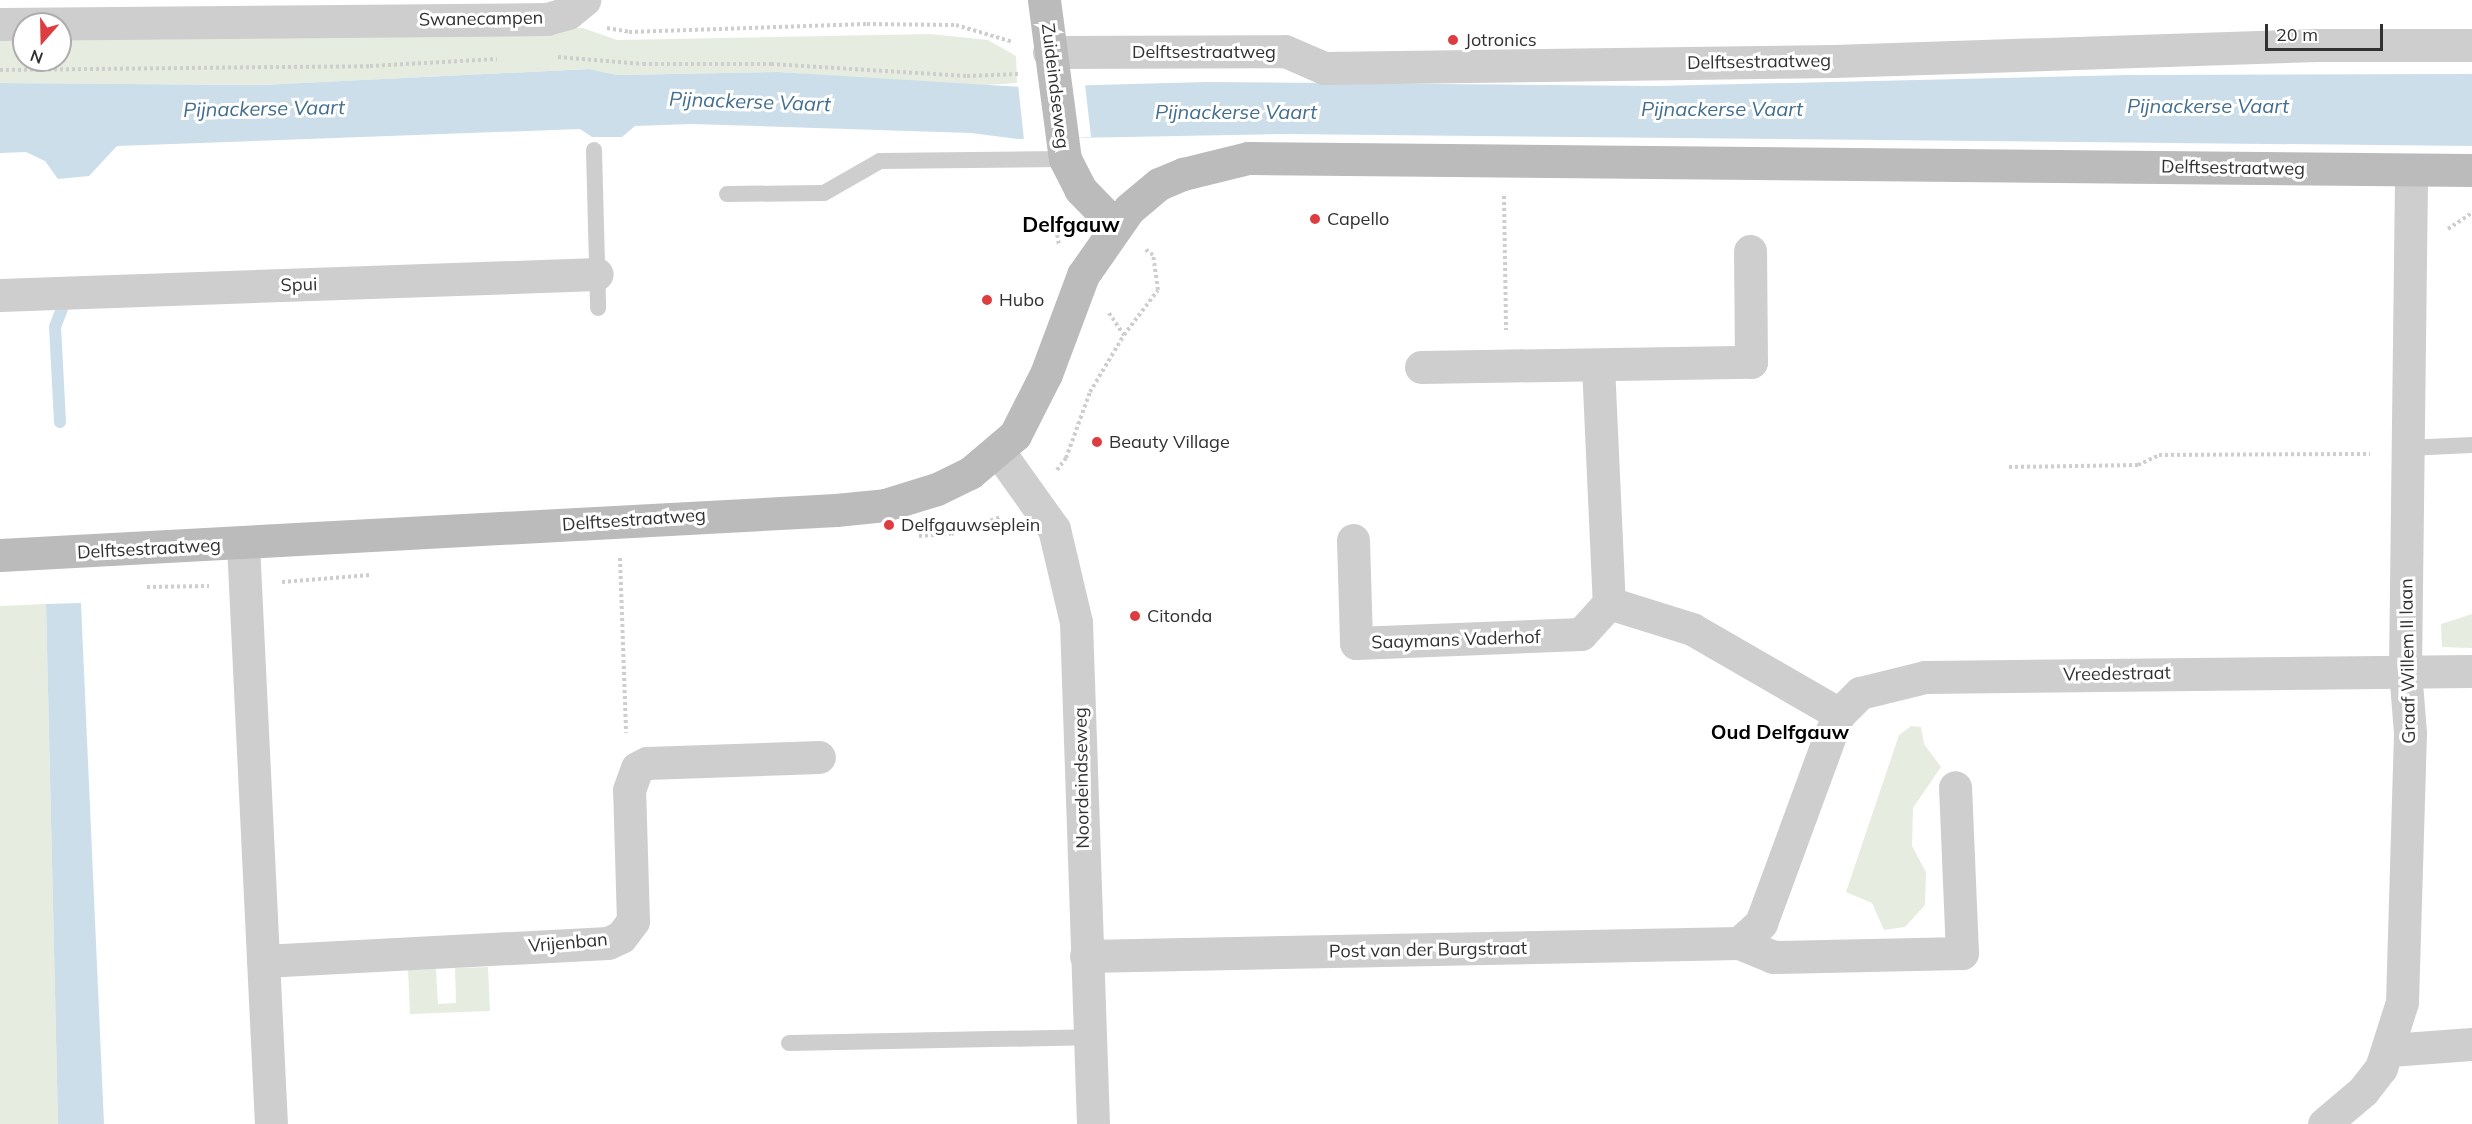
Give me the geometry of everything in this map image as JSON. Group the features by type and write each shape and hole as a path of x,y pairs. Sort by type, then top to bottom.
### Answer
{"street":[{"name":"Zuideindseweg","path":"1044,0 1062,149 1080,189 1116,226"},
{"name":"Swanecampen","path":"0,24 264,11 547,19 568,13 583,1"},
{"name":"Delftsestraatweg","path":"1052,70 1285,51 1324,68 1822,61 2318,45 2472,45"},
{"name":"Delftsestraatweg","path":"0,555 243,544 885,505 945,485 999,452 1030,411 1083,275 1129,208 1159,184 1183,174 1248,158 2472,170"},
{"name":"Graaf Willem II laan","path":"2324,1124 2364,1091 2390,1050 2402,1002 2410,733 2405,670 2411,171"},
{"path":"1421,367 1751,362 1750,251"},
{"name":"Spui","path":"0,295 597,274"},
{"path":"1598,365 1609,603 1692,628 1839,714 1750,933 1773,957 1962,953 1955,787"},
{"name":"Noordeindseweg","path":"999,452 1054,529 1076,622 1080,672 1086,956 1093,1124"},
{"name":"Saaymans Vaderhof","path":"1353,540 1356,643 1581,634 1609,603"},
{"path":"243,544 270,1124"},
{"name":"Vreedestraat","path":"1839,714 1860,693 1925,677 2472,671"},
{"path":"637,768 647,763 819,757"},
{"name":"Vrijenban","path":"263,961 608,942 621,938 633,921 629,790 637,768"},
{"name":"Post van der Burgstraat","path":"1086,956 1750,933"},
{"path":"2390,1050 2472,1044"}],"lane":[{"path":"727,194 824,193 880,161 1062,149"},
{"path":"594,150 598,308"},
{"path":"2407,451 2472,445"},
{"path":"789,1042 1089,1037"}],"path":[{"path":"583,1 605,28 629,33 867,24 956,25 1052,70"},
{"path":"548,56 643,64 771,64 967,76 1052,70"},
{"path":"0,70 370,66 501,59"},
{"path":"1504,160 1507,366"},
{"path":"1033,497 1066,458 1090,392 1124,335 1158,290 1153,255 1116,226"},
{"path":"2009,467 2138,465 2159,455 2407,451"},
{"path":"619,521 627,748 637,768"}],"shaded area":[{"path":"583,28 617,40 930,34 988,40 1016,56 1017,83 972,86 778,72 617,75 588,69 261,85 0,83 0,38 12,38 12,72 72,72 72,37"},
{"path":"46,604 58,1124 0,1124 0,606"},
{"path":"2472,614 2472,648 2442,647 2441,624"},
{"path":"1911,726 1921,727 1924,744 1941,767 1913,808 1912,846 1926,872 1925,905 1905,927 1884,930 1872,903 1846,892 1899,735"},
{"path":"488,967 490,1011 410,1014 408,970 436,969 438,1004 456,1003 455,968"}],"water":[{"name":"Pijnackerse Vaart","path":"589,69 617,75 778,72 1021,87 1206,82 1657,86 2127,75 2472,74 2472,146 1285,134 1018,139 971,133 692,124 635,126 622,137 592,137 580,129 117,146 89,176 58,179 45,161 26,152 0,153 0,83 261,85"},
{"path":"81,603 104,1124 58,1124 46,604"}],"pier":[{"path":"1018,84 1085,84 1091,137 1024,140"}],"waterway":[{"path":"60,422 55,327 67,296"}],"place":[{"name":"Jotronics","path":"1453,40"},
{"name":"Capello","path":"1315,219"},
{"name":"Hubo","path":"987,300"},
{"name":"Beauty Village","path":"1097,442"},
{"name":"Delfgauwseplein","path":"889,525"},
{"name":"Citonda","path":"1135,616"}],"district":[{"name":"Delfgauw","path":"1071,224"},
{"name":"Oud Delfgauw","path":"1780,731"}]}
